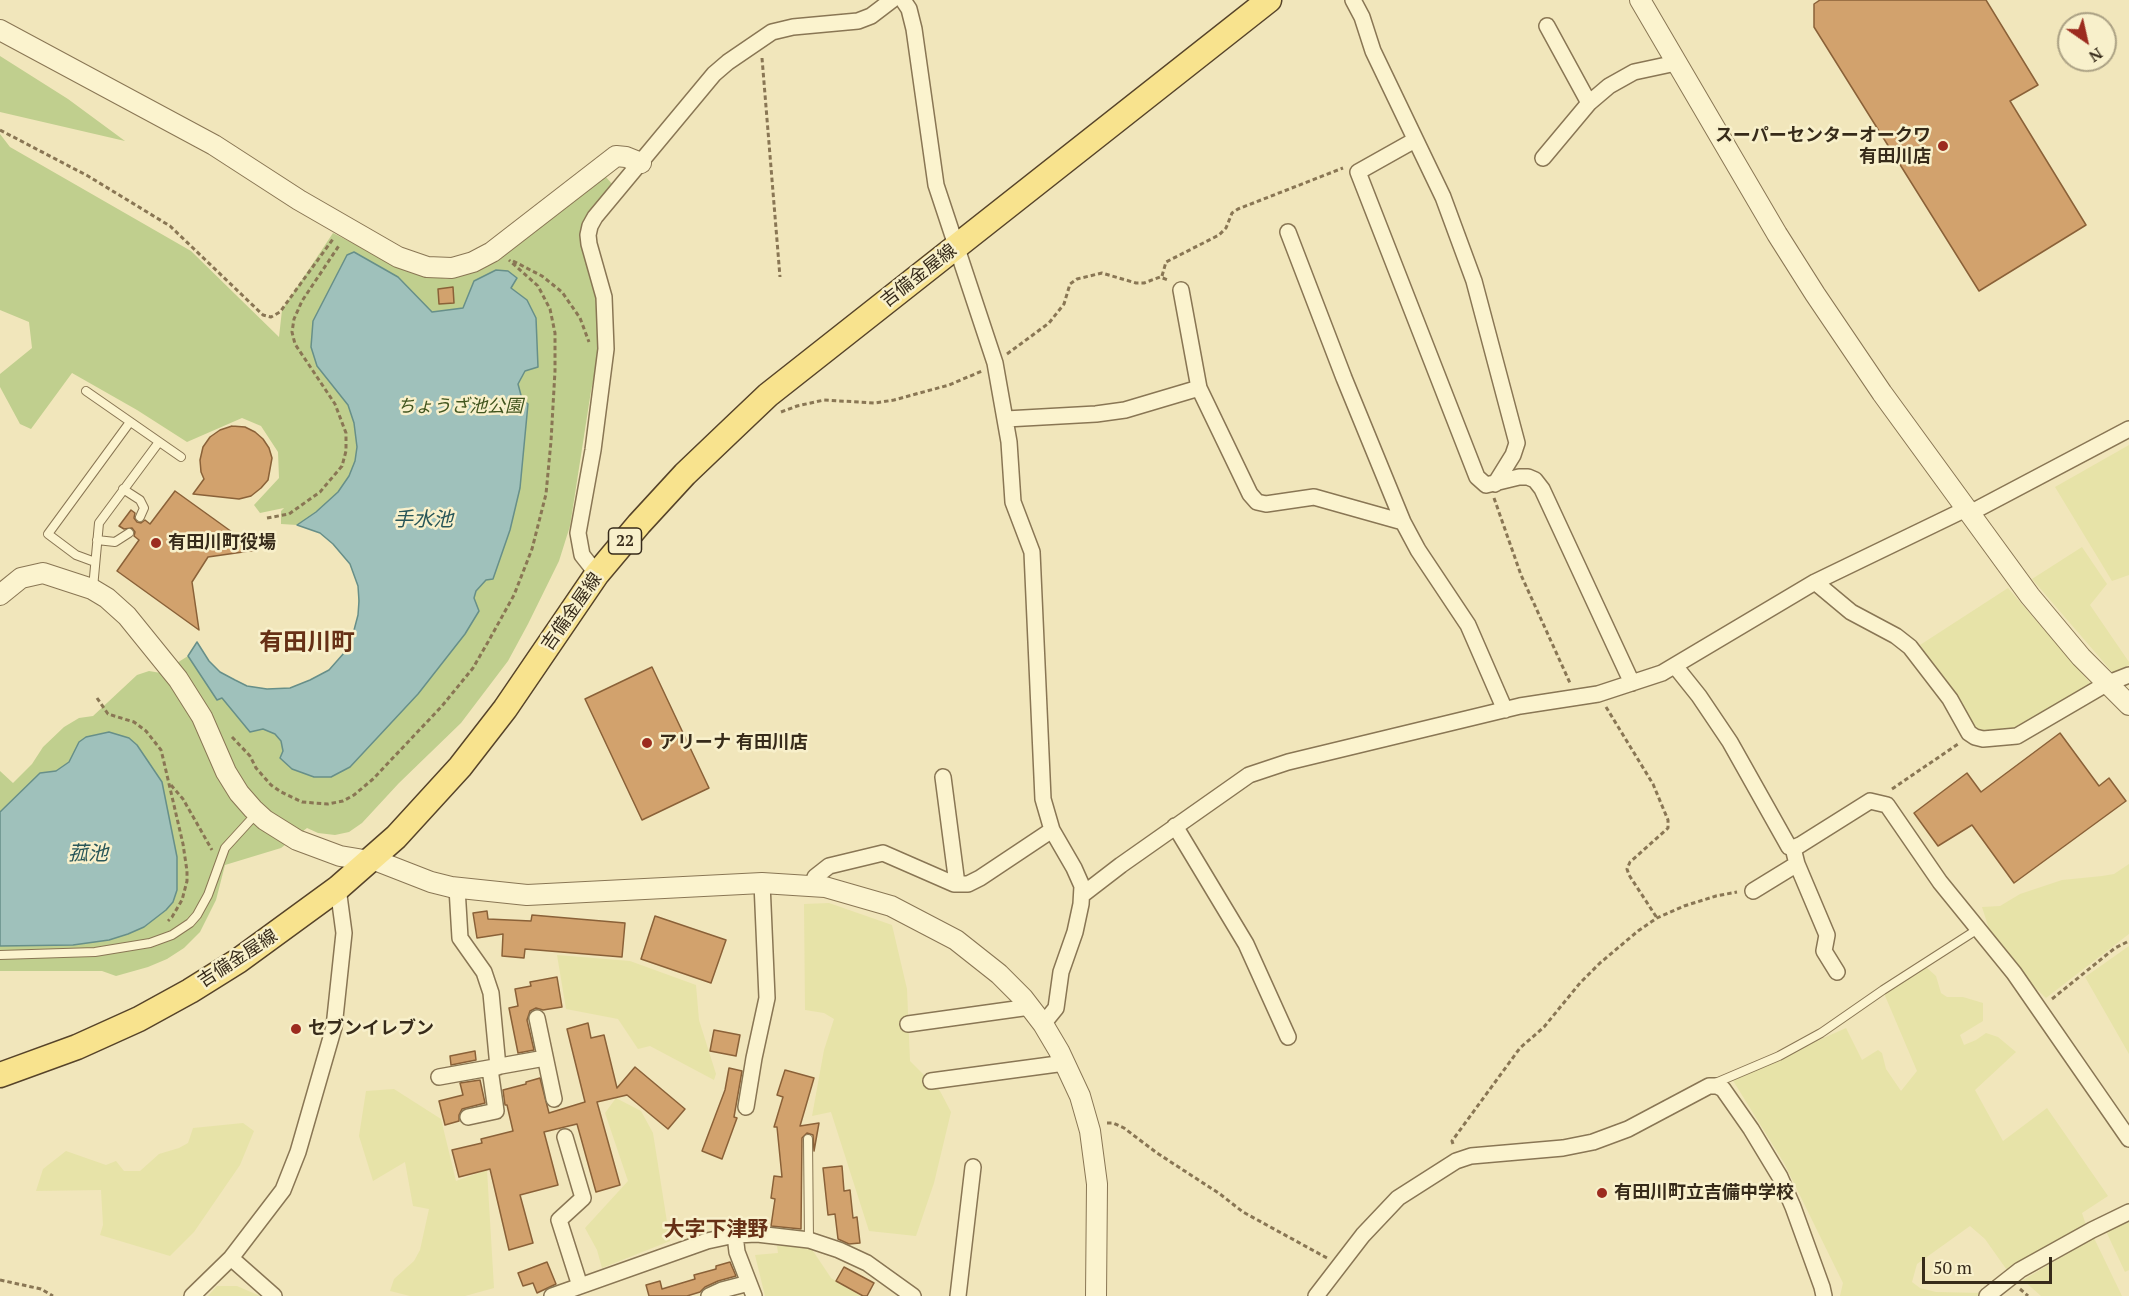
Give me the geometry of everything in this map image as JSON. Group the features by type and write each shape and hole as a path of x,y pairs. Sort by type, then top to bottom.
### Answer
{"main road":[{"name":"吉備金屋線","path":"0,1075 77,1047 139,1019 190,991 238,961 338,888 371,860 422,810 460,767 505,709 597,574 685,474 768,395 1269,0"}],"street":[{"path":"597,574 582,555 578,533 606,349 604,297 588,235 595,217 714,75 761,39 772,32 793,27 858,21 871,16 892,0"},
{"path":"903,0 909,9 914,29 936,185 990,345 1006,420 1013,502 1032,552 1043,799 1052,830 1079,878 1082,895 1075,932 1061,972 1056,1008 1043,1024"},
{"path":"1353,0 1362,17 1373,51 1443,197 1474,280 1517,443 1513,455 1495,484"},
{"path":"1640,0 1815,294 1882,393 2030,596 2106,684 2129,705"},
{"path":"1546,26 1589,103"},
{"path":"0,30 214,145 299,200 398,257 427,267 452,268 473,262 492,252 616,156 641,163"},
{"path":"1543,158 1589,103 1623,78 1650,68 1676,63"},
{"path":"1415,140 1358,172 1477,477 1486,485 1528,477 1535,480 1542,489 1632,683"},
{"path":"1288,232 1403,522 1418,550 1468,625 1505,710"},
{"path":"1180,290 1199,388 1250,494 1257,502 1266,504 1314,497 1403,522"},
{"path":"1006,420 1115,411 1199,388"},
{"path":"1082,895 1249,775 1288,762 1505,710 1599,694 1632,683 1675,666 1815,582 1968,511 2129,429"},
{"path":"0,596 21,578 32,574 52,575 93,589 107,598 126,616 178,679 202,717 226,772 239,794 257,813 297,840 340,856 371,860 431,882 457,888 501,893 543,895 762,883 813,886 849,892 874,900 908,914 956,940 999,974 1030,1007 1043,1024 1065,1063 1080,1096 1089,1123 1097,1184 1096,1296"},
{"path":"1815,582 1851,612 1896,636 1910,647 1950,699 1972,735 1983,739 2017,736 2106,684 2129,675"},
{"path":"1675,666 1700,696 1730,741 1787,843 1793,848 1797,864 1827,935 1824,951 1838,972"},
{"path":"943,777 957,884"},
{"path":"1793,848 1870,801 1887,805 1940,882 2014,973 2129,1139"},
{"path":"1175,826 1246,944 1288,1037"},
{"path":"813,886 815,877 829,866 883,853 957,884 968,884 1052,830"},
{"path":"1754,891 1797,864"},
{"path":"746,1107 767,998 762,883"},
{"path":"192,1296 231,1258 283,1190 298,1152 334,1027 344,933 338,888"},
{"path":"457,888 460,938 484,972 491,993 496,1111 468,1117"},
{"path":"908,1024 1030,1007"},
{"path":"537,1018 554,1099"},
{"path":"439,1077 545,1058"},
{"path":"932,1081 1065,1063"},
{"path":"1316,1296 1369,1228 1398,1198 1456,1161 1471,1156 1563,1148 1593,1142 1628,1129 1709,1086 1717,1086 1723,1089 1767,1152 1793,1207 1824,1296"},
{"path":"565,1137 583,1197 559,1220 580,1286"},
{"path":"958,1296 973,1167"},
{"path":"1987,1296 2020,1270 2129,1212"},
{"path":"709,1296 722,1290 751,1290 737,1252 735,1235"},
{"path":"552,1296 680,1250 735,1235 780,1235 809,1240 839,1250 867,1263 913,1296"},
{"path":"231,1258 274,1296"}],"lane":[{"path":"86,391 181,457"},
{"path":"95,562 76,555 48,534 130,422"},
{"path":"93,589 99,522 159,442"},
{"path":"123,489 140,500 144,508 140,517"},
{"path":"97,540 115,542 129,533"},
{"path":"0,955 95,952 150,943 172,934 190,923 197,915 208,895 225,848 257,813"},
{"path":"1709,1086 1779,1056 1834,1026 1852,1011 1977,929"},
{"path":"808,1138 809,1240"}],"path":[{"path":"761,39 780,277"},
{"path":"0,130 88,176 170,226 263,315 271,317 280,312 347,228"},
{"path":"1160,278 1164,273 1166,262 1219,235 1226,228 1232,213 1238,208 1348,166 1364,169"},
{"path":"267,518 289,514 320,492 342,466 346,451 346,433 335,404 295,344 292,332 294,319 302,301 347,228"},
{"path":"230,734 250,756 256,768 280,792 302,802 328,804 343,801 354,795 418,732 473,668 502,618 514,595 532,549 546,494 553,420 555,333 550,309 538,286 504,255 542,276 562,292 580,318 591,349"},
{"path":"1495,484 1494,501 1521,575 1576,697"},
{"path":"1599,694 1653,784 1668,820 1668,828 1630,862 1627,869 1657,918"},
{"path":"96,698 108,714 134,722 151,737 161,750 183,844 187,881 178,909 165,923"},
{"path":"1874,801 1972,735"},
{"path":"169,783 183,799 219,861"},
{"path":"1456,1161 1452,1141 1520,1048 1544,1027 1600,963 1657,918 1684,906 1716,896 1754,891"},
{"path":"2039,1009 2115,948 2129,941"},
{"path":"1089,1123 1113,1123 1124,1128 1243,1212 1339,1265"},
{"path":"0,1280 40,1289 53,1296"}],"shaded area":[{"path":"2129,445 2129,575 2112,581 2055,487"},
{"path":"2082,547 2107,584 2090,605 2129,662 2129,665 2113,673 2032,579"},
{"path":"2008,588 2092,685 2017,730 1976,730 1920,645"},
{"path":"2129,864 2129,934 2046,998 2001,949 1989,929 1982,907 2000,906 2020,894 2062,880 2114,874"},
{"path":"829,903 892,925 907,989 910,1061 940,1091 951,1112 934,1183 916,1236 869,1231 831,1112 812,1116 824,1050 834,1019 824,1013 805,1010 804,904"},
{"path":"2129,946 2129,1054 2085,977"},
{"path":"557,955 630,961 696,985 699,1020 716,1074 714,1080 650,1046 638,1049 618,1019 566,1009"},
{"path":"1926,967 1936,976 1941,993 1947,997 1963,997 1983,1003 1983,1021 1960,1035 1964,1045 1986,1033 1998,1037 2016,1052 1975,1090 2003,1141 2047,1108 2108,1196 2082,1213 2086,1225 2009,1273 1985,1239 1970,1226 1917,1264 1912,1282 1920,1288 1936,1292 1983,1293 1979,1296 1840,1296 1843,1283 1784,1163 1732,1079 1846,1028 1862,1060 1878,1050 1882,1053 1886,1069 1901,1091 1917,1071 1883,991 1914,976"},
{"path":"394,1089 441,1119 456,1181 487,1170 494,1288 465,1296 410,1296 390,1291 394,1279 414,1261 420,1250 429,1209 413,1206 405,1162 373,1181 359,1136 366,1091"},
{"path":"616,1098 641,1111 653,1133 670,1241 602,1268 597,1250 585,1228 628,1181 605,1113"},
{"path":"243,1123 254,1131 240,1165 194,1232 170,1256 100,1235 103,1225 101,1190 36,1191 43,1169 66,1151 106,1165 116,1161 124,1171 140,1171 159,1154 188,1143 193,1128"},
{"path":"2129,1218 2129,1270 2125,1272 2105,1229"},
{"path":"2094,1238 2122,1296 2041,1296 2023,1280"},
{"path":"809,1245 831,1278 861,1296 765,1296 755,1255 778,1253 777,1246"},
{"path":"217,1286 237,1286 260,1296 208,1296"}],"green space":[{"path":"0,56 68,99 125,141 0,112"},
{"name":"ちょうざ池公園","path":"0,134 10,147 191,251 279,337 282,310 333,233 407,271 447,279 471,273 489,265 605,176 613,185 587,214 581,227 582,243 593,280 598,310 599,353 570,526 559,561 508,661 461,723 399,783 362,823 349,832 335,835 318,833 307,828 281,848 225,865 216,900 200,932 184,948 167,959 116,976 102,971 0,971 0,771 13,783 32,764 43,747 64,727 79,718 93,716 137,675 149,671 161,673 188,656 197,642 209,661 220,672 247,686 267,689 290,688 310,680 329,670 344,653 353,634 358,615 358,586 350,564 320,533 297,525 281,524 281,511 284,508 260,513 254,505 279,478 278,452 261,426 242,418 187,442 72,373 31,429 20,424 0,387 0,374 32,348 29,322 0,310"}],"water":[{"name":"手水池","path":"354,252 398,277 432,312 463,308 474,281 496,270 508,271 517,278 511,288 527,300 536,318 538,367 525,371 518,384 522,399 528,404 520,488 510,530 493,579 486,580 476,591 474,598 479,611 465,634 418,694 350,767 331,777 314,777 292,769 280,758 283,751 281,741 275,734 263,729 250,732 222,698 217,700 188,656 197,642 209,661 220,672 247,686 267,689 290,688 329,670 344,653 353,634 359,601 358,586 350,564 320,533 297,525 338,492 349,476 355,461 357,447 354,423 348,405 317,366 311,347 313,321 347,255"},
{"name":"菰池","path":"109,732 129,738 137,745 162,782 177,857 177,890 173,902 144,927 109,940 73,945 0,946 0,812 40,773 56,771 69,762 79,742 86,737"}],"building":[{"name":"スーパーセンターオークワ 有田川店","path":"1820,0 1986,0 2038,85 2010,101 2086,225 1979,291 1814,27 1814,4"},
{"path":"453,287 454,303 439,304 438,289"},
{"path":"232,426 245,427 255,432 269,448 272,458 268,480 251,496 239,499 193,494 204,479 200,460 203,447 210,437"},
{"path":"175,491 257,550 208,557 192,582 199,630 117,571 139,540 134,536 135,532 132,528 124,529 119,526 131,510 135,513 134,518 137,522 141,523 145,520 150,524"},
{"name":"アリーナ 有田川店","path":"652,667 709,788 642,820 585,699"},
{"path":"2060,733 2099,786 2109,778 2126,801 2014,883 1972,825 1938,846 1914,813 1967,773 1981,792"},
{"path":"487,911 488,919 531,921 532,915 625,923 622,957 525,949 524,958 502,956 503,934 477,938 473,913"},
{"path":"655,916 726,940 711,983 641,959"},
{"path":"557,977 562,1007 543,1010 536,1008 530,1011 527,1020 534,1050 518,1053 509,1008 518,1006 515,989 531,986 530,982"},
{"path":"588,1023 591,1038 604,1035 617,1088 635,1067 685,1109 668,1129 627,1095 597,1102 620,1185 596,1192 577,1124 544,1132 558,1185 520,1195 533,1243 509,1250 490,1169 459,1177 452,1150 482,1143 481,1139 513,1131 503,1090 540,1078 549,1113 585,1102 567,1029"},
{"path":"714,1030 740,1035 736,1056 710,1051"},
{"path":"475,1051 476,1060 451,1065 450,1056"},
{"path":"729,1068 742,1071 734,1117 737,1118 722,1159 702,1151 725,1090"},
{"path":"785,1070 814,1078 800,1126 819,1123 814,1151 813,1135 807,1133 802,1138 801,1229 771,1226 775,1199 771,1198 774,1176 782,1177 777,1127 774,1127 783,1097 777,1095"},
{"path":"480,1080 485,1103 462,1109 459,1121 445,1125 439,1101 463,1095 460,1083"},
{"path":"842,1166 844,1191 850,1190 853,1218 857,1217 860,1243 849,1244 838,1239 835,1214 828,1215 823,1168"},
{"path":"547,1262 556,1284 537,1293 533,1283 523,1286 518,1273"},
{"path":"730,1262 736,1276 718,1281 700,1292 687,1296 649,1296 646,1285 660,1281 662,1289 695,1279 694,1275 716,1269 716,1266"},
{"path":"844,1267 874,1283 867,1296 836,1281"}],"place":[{"name":"スーパーセンターオークワ 有田川店","path":"1943,146"},
{"name":"有田川町役場","path":"156,543"},
{"name":"アリーナ 有田川店","path":"647,743"},
{"name":"セブンイレブン","path":"296,1029"},
{"name":"有田川町立吉備中学校","path":"1602,1193"}],"district":[{"name":"有田川町","path":"307,643"},
{"name":"大字下津野","path":"716,1230"}]}
